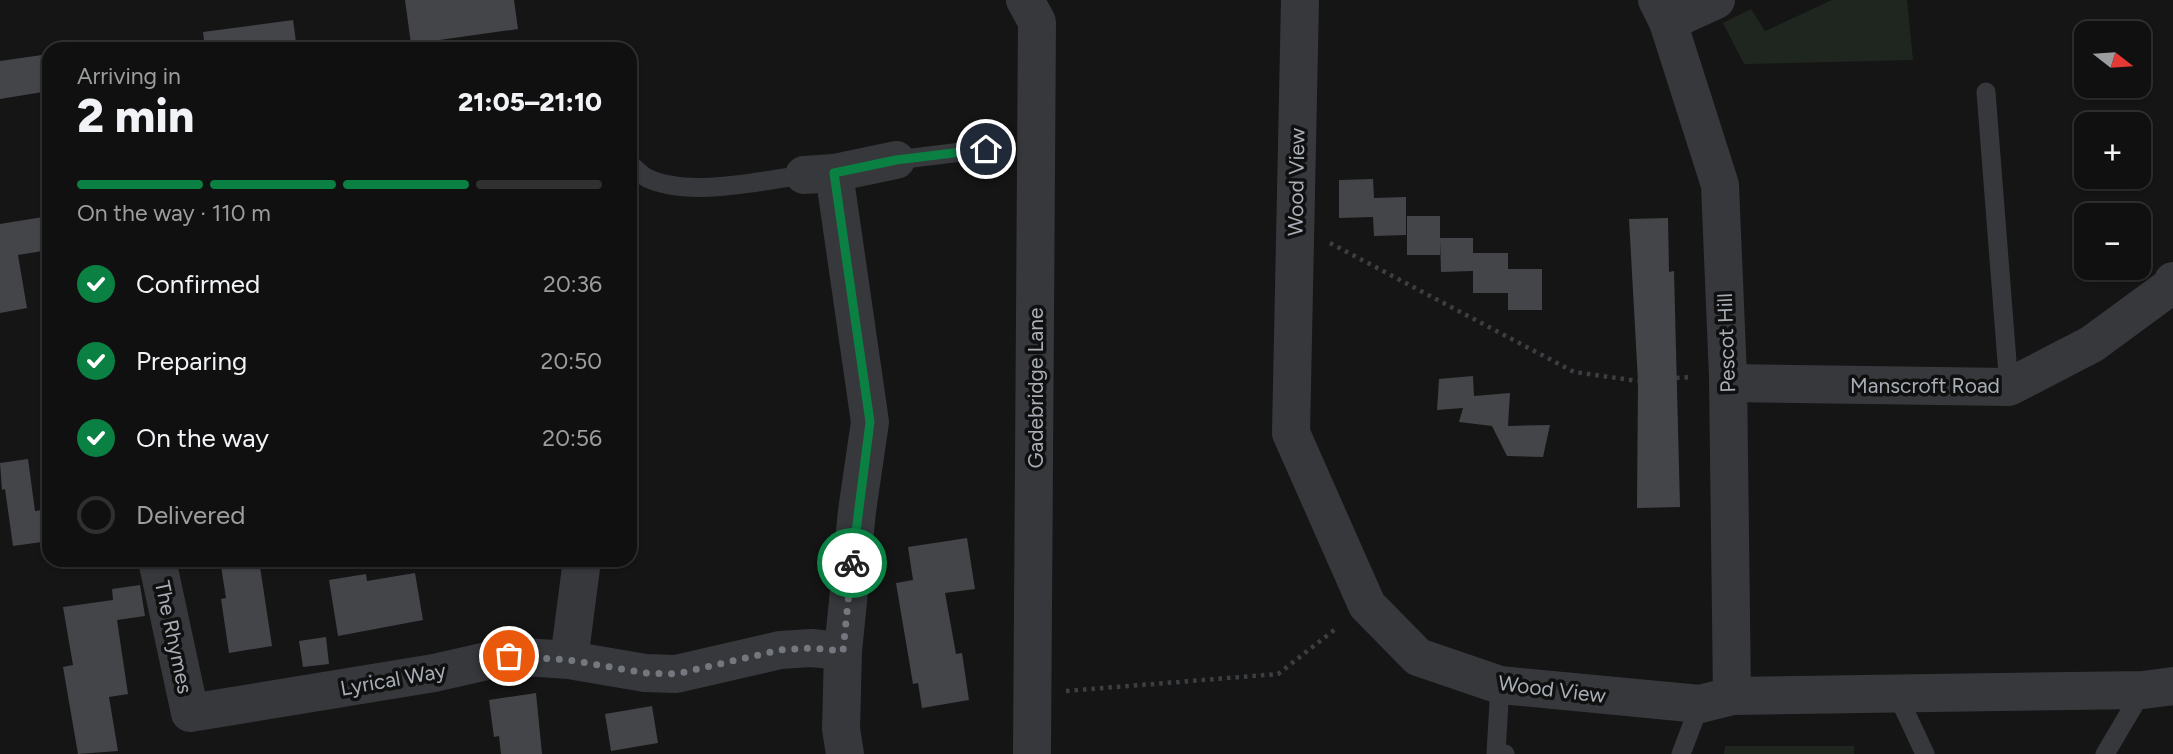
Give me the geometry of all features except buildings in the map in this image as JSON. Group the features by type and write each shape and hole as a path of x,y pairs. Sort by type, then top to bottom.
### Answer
{"street":[{"name":"Wood View","path":"1300,0 1291,433 1367,605 1418,657 1500,685 1716,700 1896,692 2158,688"},
{"path":"1662,11 1716,0"},
{"name":"Gadebridge Lane","path":"1031,11 1032,754"},
{"name":"Pescot Hill","path":"1662,11 1720,185 1728,383 1716,700"},
{"path":"845,754 841,729 843,651 857,511 870,422 819,174 896,160"},
{"name":"Manscroft Road","path":"1728,383 2009,387 2092,344 2173,281"},
{"name":"The Rhymes","path":"159,567 190,713"},
{"path":"569,660 581,567"},
{"name":"Lyrical Way","path":"190,713 434,673 509,656 569,660 645,673 676,674 780,650 811,648 843,651"}],"lane":[{"path":"1986,92 2009,387"},
{"path":"896,160 986,149"},
{"path":"637,170 646,177 665,183 699,188 819,174"},
{"path":"1500,685 1496,753 1505,754"},
{"path":"2105,754 2158,688"},
{"path":"1896,692 1925,754"},
{"path":"1681,754 1716,700"}],"path":[{"path":"1295,225 1574,372 1638,381"},
{"path":"1060,692 1278,674 1367,605"}],"shaded area":[{"path":"1832,0 1907,0 1913,60 1744,64 1723,23 1751,9 1765,31"},
{"path":"1725,746 1854,746 1854,754 1724,754"}],"way so far":[{"path":"509,656 569,660 645,673 676,674 780,650 811,648 843,651 852,563"}],"route":[{"path":"852,563 870,422 834,173 896,160 986,149"}]}
